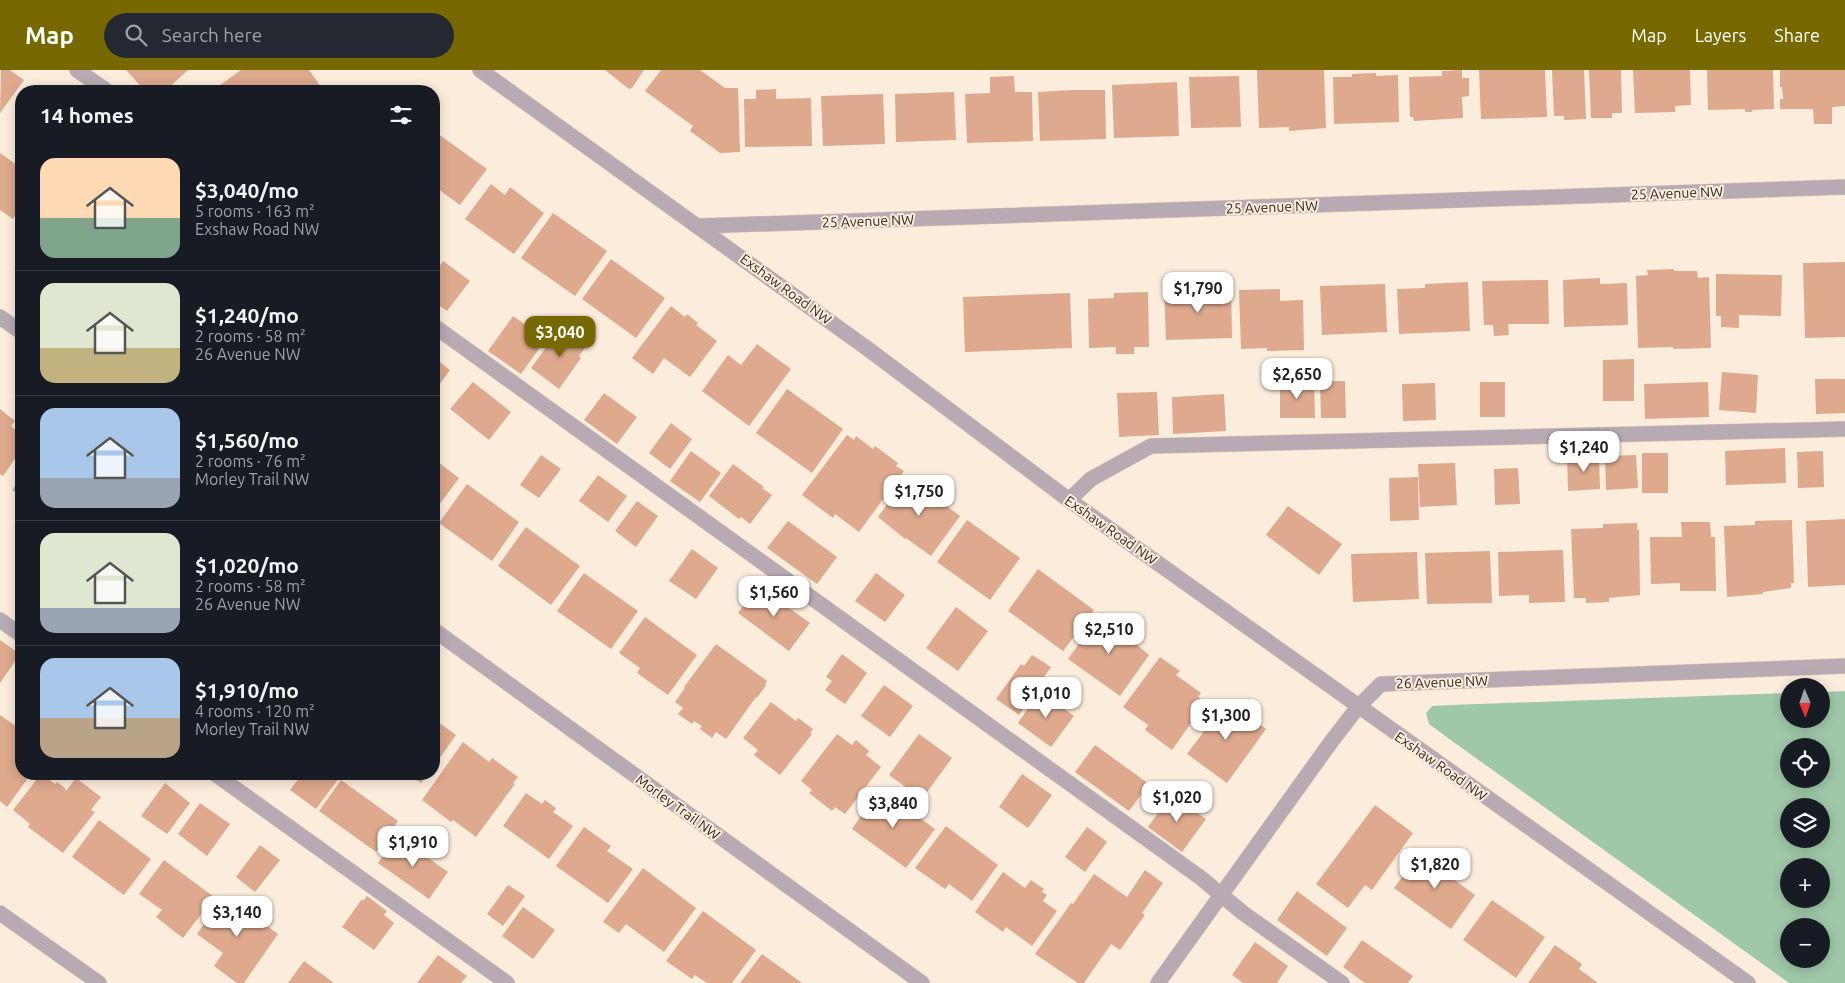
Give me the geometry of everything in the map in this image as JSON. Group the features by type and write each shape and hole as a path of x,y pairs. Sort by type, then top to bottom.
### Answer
{"street":[{"path":"77,70 98,85"},
{"name":"Exshaw Road NW","path":"480,70 700,226 868,349 1068,500 1748,983"},
{"name":"25 Avenue NW","path":"700,226 1845,188"},
{"path":"0,317 15,328"},
{"path":"440,330 1193,872 1221,895 1342,983"},
{"path":"1068,500 1091,479 1151,446 1845,429"},
{"path":"0,620 15,631"},
{"name":"Morley Trail NW","path":"440,634 922,983"},
{"name":"26 Avenue NW","path":"1158,983 1358,707 1381,684 1845,666"},
{"path":"223,780 507,983"},
{"path":"0,912 99,983"}],"green space":[{"path":"1845,691 1845,983 1789,983 1429,724 1426,713 1432,706 1780,693 1780,728 1830,728 1830,692"}],"building":[{"path":"1,70 10,70 24,80 20,85 15,85 15,92 0,113"},
{"path":"126,70 188,70 172,85 140,85"},
{"path":"241,70 309,70 320,85 220,85"},
{"path":"605,70 644,70 632,88 629,89"},
{"path":"661,70 700,70 725,88 738,88 740,152 720,153 690,131 693,126 645,91"},
{"path":"1257,70 1324,70 1326,128 1289,131 1289,127 1259,128"},
{"path":"1462,70 1462,78 1469,78 1469,96 1462,97 1463,118 1414,121 1413,117 1410,117 1409,77 1442,76 1442,71"},
{"path":"1479,70 1545,70 1547,117 1481,119"},
{"path":"1552,70 1584,70 1586,119 1564,120 1564,116 1554,116"},
{"path":"1589,70 1621,70 1622,113 1612,113 1612,118 1591,118"},
{"path":"1633,70 1690,70 1691,105 1675,106 1675,112 1635,113"},
{"path":"1707,70 1773,70 1774,109 1752,110 1752,112 1745,112 1745,109 1708,110"},
{"path":"1780,70 1845,70 1845,106 1832,107 1832,124 1814,124 1813,109 1780,109 1780,99 1783,99 1782,87 1780,87"},
{"path":"1376,73 1376,76 1398,75 1399,122 1334,124 1333,77 1352,77 1352,74"},
{"path":"1014,76 1015,92 1032,92 1033,141 967,143 965,94 990,93 990,77"},
{"path":"1239,76 1241,127 1191,128 1189,77"},
{"path":"1177,82 1179,136 1114,138 1112,85"},
{"path":"776,89 776,99 811,98 812,146 745,147 744,99 756,99 756,90"},
{"path":"1105,90 1106,139 1040,141 1038,92"},
{"path":"954,92 956,140 896,142 895,94"},
{"path":"883,94 885,144 823,146 821,96"},
{"path":"440,135 487,169 460,205 440,190"},
{"path":"0,153 15,164 15,216 13,219 0,210"},
{"path":"491,184 505,195 510,187 544,213 514,254 465,219"},
{"path":"553,213 607,251 575,296 521,258"},
{"path":"611,259 665,298 636,338 582,299"},
{"path":"443,261 470,281 447,311 440,306 440,265"},
{"path":"1845,262 1845,337 1805,338 1803,263"},
{"path":"1674,269 1674,271 1697,271 1698,278 1709,277 1711,348 1638,348 1636,276 1648,275 1647,270"},
{"path":"1716,274 1782,275 1781,316 1739,315 1739,328 1721,327 1721,316 1716,316"},
{"path":"1600,278 1600,284 1627,283 1628,325 1564,327 1563,280"},
{"path":"1548,280 1549,324 1508,324 1509,335 1494,336 1493,325 1484,325 1482,281"},
{"path":"1468,282 1470,331 1399,334 1397,289 1425,288 1425,284"},
{"path":"1385,284 1387,332 1322,335 1320,286"},
{"path":"1231,288 1232,338 1166,340 1164,290"},
{"path":"1280,289 1280,301 1303,300 1304,350 1267,351 1267,348 1241,349 1239,290"},
{"path":"1148,292 1149,347 1134,347 1134,354 1116,354 1116,347 1089,348 1088,299 1114,298 1114,293"},
{"path":"1070,293 1072,348 965,352 963,297"},
{"path":"671,306 685,317 687,314 698,323 696,325 717,341 690,377 664,358 653,374 632,358"},
{"path":"513,316 546,339 521,374 488,351"},
{"path":"564,327 587,345 579,356 581,358 559,389 531,368 553,338 555,339"},
{"path":"757,344 791,369 749,426 702,391 728,355 741,365"},
{"path":"1634,359 1634,401 1603,401 1603,360"},
{"path":"440,362 450,370 440,384"},
{"path":"1722,372 1758,375 1756,413 1719,410"},
{"path":"1815,379 1845,379 1845,413 1816,414"},
{"path":"1320,381 1345,381 1346,418 1321,418"},
{"path":"473,382 511,412 489,440 450,409"},
{"path":"1314,382 1315,418 1280,418 1280,383"},
{"path":"1480,382 1505,382 1505,417 1480,417"},
{"path":"1708,382 1709,417 1645,419 1644,384"},
{"path":"1435,383 1436,420 1403,421 1402,384"},
{"path":"787,389 843,429 812,473 756,433"},
{"path":"1157,392 1159,435 1119,437 1117,393"},
{"path":"604,393 637,417 617,444 584,420"},
{"path":"1224,394 1226,431 1173,434 1172,397"},
{"path":"0,409 15,421 11,426 15,429 15,459 3,476 0,474"},
{"path":"671,423 692,439 670,469 649,453"},
{"path":"847,435 854,440 856,436 873,449 875,446 898,463 896,466 904,471 859,532 835,514 833,518 802,495"},
{"path":"1785,448 1786,483 1726,485 1725,451"},
{"path":"691,451 721,473 700,502 670,481"},
{"path":"1823,451 1824,487 1798,488 1797,452"},
{"path":"1642,453 1668,453 1668,493 1642,493"},
{"path":"541,455 561,469 539,498 520,485"},
{"path":"1636,455 1638,488 1606,490 1605,456"},
{"path":"1599,456 1600,489 1568,491 1567,458"},
{"path":"1455,463 1457,505 1420,507 1418,464"},
{"path":"440,464 459,478 440,504"},
{"path":"733,464 772,495 750,524 741,517 739,519 709,496"},
{"path":"1518,468 1520,504 1495,505 1494,469"},
{"path":"598,475 627,496 608,522 579,501"},
{"path":"907,477 960,516 931,556 905,539 878,517"},
{"path":"1418,477 1419,520 1390,521 1389,478"},
{"path":"467,484 519,522 492,561 440,524"},
{"path":"637,501 658,516 636,547 615,531"},
{"path":"1288,506 1342,544 1319,575 1266,535"},
{"path":"1845,519 1845,585 1808,587 1806,521"},
{"path":"967,520 1020,558 990,600 937,562"},
{"path":"1792,520 1794,583 1791,583 1791,588 1763,592 1763,594 1727,597 1724,526 1755,525 1755,521"},
{"path":"788,521 837,557 817,584 767,548"},
{"path":"1681,522 1710,522 1711,537 1715,537 1716,591 1680,591 1680,583 1651,584 1650,537 1682,537"},
{"path":"1637,523 1637,530 1639,530 1640,595 1609,598 1609,602 1586,603 1586,598 1574,598 1571,529 1603,528 1603,524"},
{"path":"526,527 580,566 551,605 498,566"},
{"path":"692,549 718,568 696,599 669,581"},
{"path":"1563,550 1565,602 1529,603 1529,595 1499,596 1498,552"},
{"path":"1490,551 1492,603 1427,604 1425,553"},
{"path":"1417,552 1419,599 1353,602 1351,554"},
{"path":"1038,569 1094,610 1063,651 1008,611"},
{"path":"584,573 638,611 611,649 557,611"},
{"path":"876,573 905,595 885,622 855,601"},
{"path":"758,586 810,623 789,651 738,613"},
{"path":"956,607 988,631 958,671 926,648"},
{"path":"1102,612 1130,632 1126,639 1129,641 1130,639 1149,655 1120,696 1068,659"},
{"path":"645,617 697,655 668,695 637,673 640,668 619,653"},
{"path":"0,640 15,650 15,661 0,683"},
{"path":"716,644 767,681 757,698 726,739 716,732 712,738 700,729 702,726 694,721 692,724 678,714 683,708 675,702"},
{"path":"842,654 867,673 845,704 825,690 832,681 826,677"},
{"path":"1032,655 1051,667 1019,715 996,699 1021,664 1024,666"},
{"path":"1160,657 1180,671 1176,675 1201,693 1198,697 1206,702 1172,750 1145,730 1148,725 1123,707"},
{"path":"884,685 913,706 890,737 861,716"},
{"path":"1040,691 1074,716 1051,747 1018,723"},
{"path":"1227,701 1266,729 1227,783 1187,754 1205,730 1202,729 1216,711 1218,713"},
{"path":"771,702 796,721 798,718 813,729 810,733 812,734 780,775 754,755 758,750 743,738"},
{"path":"0,715 15,726 15,780 27,780 7,807 0,801"},
{"path":"440,723 456,735 440,758"},
{"path":"837,734 852,745 856,740 869,751 866,755 881,767 845,814 835,807 832,811 809,793 812,790 801,781"},
{"path":"919,734 952,758 922,799 889,775"},
{"path":"463,742 489,762 492,758 518,777 513,783 515,784 476,837 453,820 451,822 422,800 436,780 440,780 440,775"},
{"path":"1095,745 1149,784 1129,811 1075,772"},
{"path":"1022,774 1052,795 1028,828 999,807"},
{"path":"36,780 49,780 55,784 57,782 66,791 74,780 79,780 101,797 91,810 95,812 63,853 28,827 30,824 13,810"},
{"path":"298,780 338,780 316,809 290,790"},
{"path":"341,780 398,821 376,852 319,811"},
{"path":"165,783 190,803 167,834 141,816"},
{"path":"880,789 935,829 906,868 852,829"},
{"path":"526,793 542,804 545,800 556,808 553,812 573,826 549,859 503,826"},
{"path":"1171,795 1206,819 1182,852 1148,827"},
{"path":"200,803 230,824 207,856 178,834"},
{"path":"1375,805 1413,833 1372,890 1365,885 1348,908 1316,884"},
{"path":"99,820 151,859 124,895 72,857"},
{"path":"946,826 998,865 972,901 949,884 945,889 915,868"},
{"path":"584,827 611,846 607,851 633,869 608,903 556,866"},
{"path":"1087,827 1107,842 1085,872 1065,857"},
{"path":"397,836 448,872 429,899 378,863"},
{"path":"260,845 280,860 255,892 236,877"},
{"path":"1423,849 1449,869 1445,873 1475,895 1451,929 1394,888"},
{"path":"164,860 214,897 183,938 156,917 162,910 139,894"},
{"path":"643,868 696,908 664,952 626,924 619,933 603,922"},
{"path":"1145,870 1163,883 1142,913 1145,915 1120,950 1111,944 1084,983 1078,983 1035,954 1094,874 1127,897"},
{"path":"1003,872 1025,888 1031,880 1044,889 1042,892 1047,895 1043,901 1057,911 1032,946 1006,927 1003,932 975,912"},
{"path":"508,885 525,896 503,926 487,914"},
{"path":"1297,891 1347,928 1327,956 1277,920"},
{"path":"224,896 237,904 240,900 260,914 257,919 278,934 244,983 237,983 214,966 223,953 197,934"},
{"path":"367,896 387,911 384,915 394,923 374,950 342,927 362,899 363,901"},
{"path":"1492,900 1545,937 1516,978 1463,940"},
{"path":"523,907 555,930 533,959 502,936"},
{"path":"703,911 756,950 732,983 707,983 695,975 692,979 666,961"},
{"path":"1362,940 1413,976 1408,983 1365,983 1343,967"},
{"path":"1255,942 1288,966 1277,983 1243,983 1232,975"},
{"path":"1555,945 1582,964 1579,969 1598,983 1528,983"},
{"path":"762,954 802,983 740,983"},
{"path":"438,955 467,976 461,983 417,983"},
{"path":"304,961 334,983 288,983"}]}
